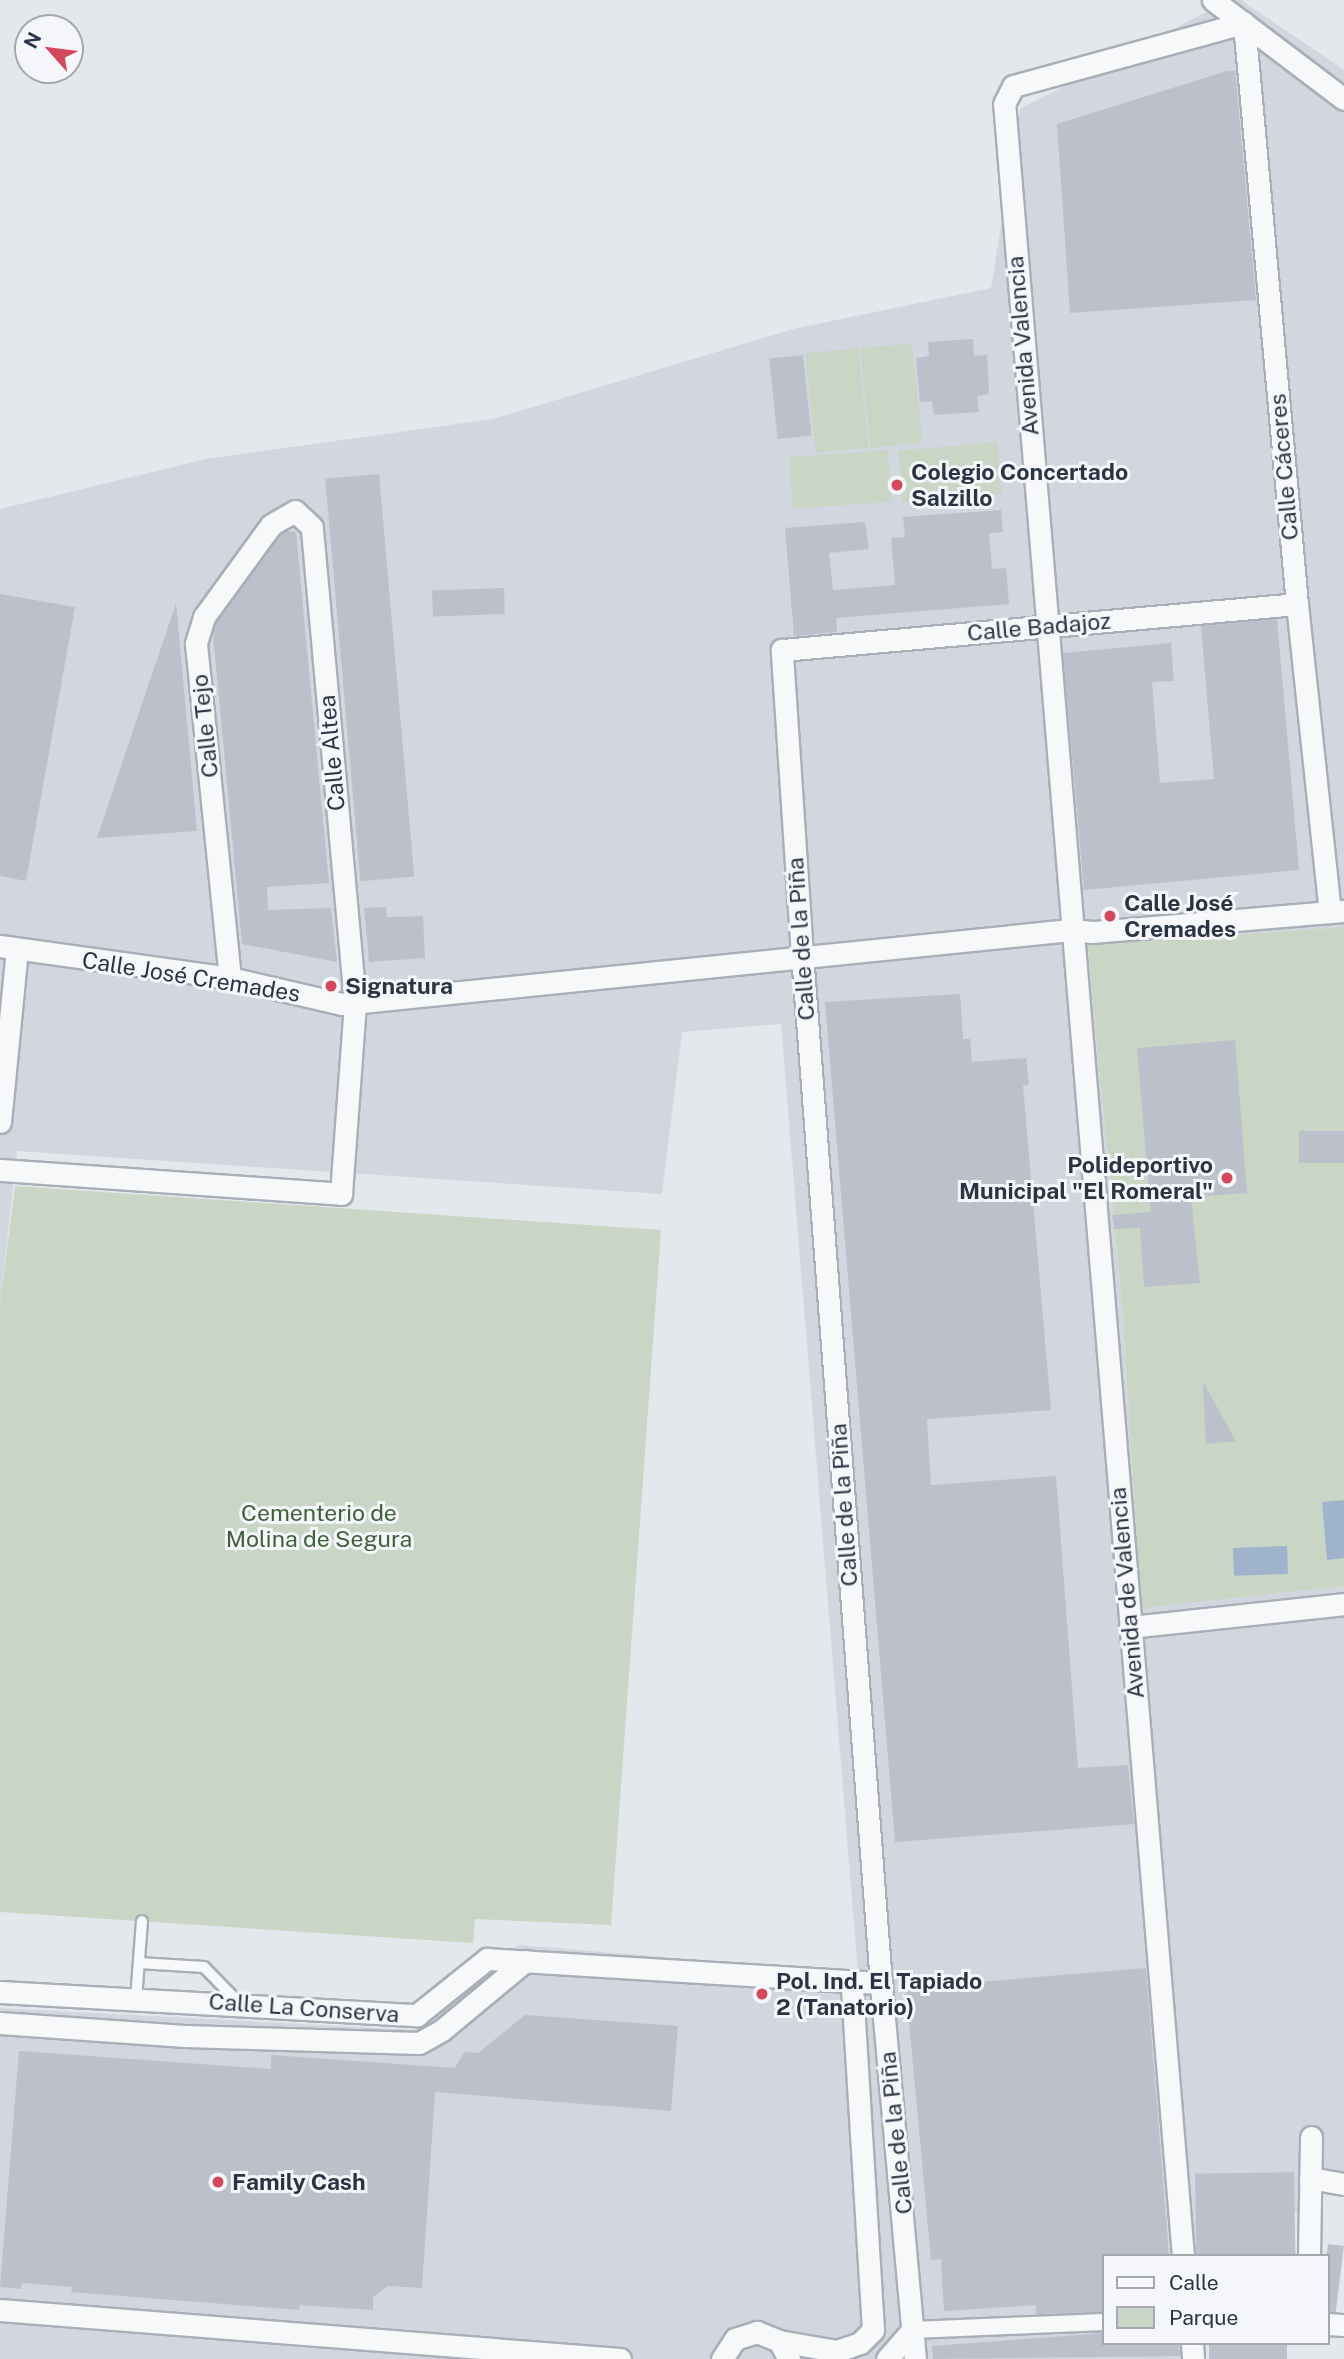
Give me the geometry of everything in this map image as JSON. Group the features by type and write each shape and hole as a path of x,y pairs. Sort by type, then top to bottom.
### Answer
{"street":[{"path":"1213,0 1344,99"},
{"name":"Calle Cáceres","path":"1244,23 1297,604 1337,911"},
{"name":"Avenida Valencia","path":"1070,930 1004,104 1013,86 1244,23"},
{"name":"Calle Tejo","path":"230,978 196,644 204,617 271,526 296,512"},
{"name":"Calle Altea","path":"0,1170 341,1194 355,1002 312,527 296,512"},
{"name":"Calle Badajoz","path":"782,650 1297,604"},
{"name":"Calle de la Piña","path":"782,650 802,955 881,1983 915,2359"},
{"name":"Calle José Cremades","path":"9,948 230,978 342,1004 802,955 1070,930 1093,932 1337,911"},
{"name":"Avenida de Valencia","path":"1070,930 1184,2254"},
{"path":"0,1122 9,948"},
{"path":"1130,1627 1344,1604"},
{"name":"Calle La Conserva","path":"0,1992 417,2015 487,1959 881,1983"},
{"path":"0,2023 185,2036 419,2043 442,2030 525,1961"},
{"path":"722,2359 726,2348 745,2333 757,2332 784,2350 837,2351 860,2343 873,2330 852,1983"},
{"path":"1309,2254 1311,2137"},
{"path":"1310,2178 1344,2184"},
{"path":"0,2310 620,2359"},
{"path":"887,2359 912,2330 1102,2322"}],"lane":[{"path":"136,1999 142,1921"},
{"path":"139,1963 204,1967 240,2004"}],"shaded area":[{"path":"1229,0 1241,0 1344,70 1344,927 1089,946 1123,1316 1141,1607 1344,1586 1344,2174 1318,2174 1317,2211 1253,2214 1254,2254 1102,2254 1102,2345 1181,2345 1183,2359 0,2359 0,2008 416,2030 518,1945 858,1973 781,1024 682,1032 662,1194 17,1151 0,1304 0,509 206,459 493,419 793,329 991,288 1020,109"}],"green space":[{"path":"912,343 922,442 871,448 860,348"},
{"path":"858,348 868,447 816,453 805,354"},
{"path":"997,442 1002,494 903,502 898,451"},
{"path":"888,450 892,502 793,509 789,457"},
{"name":"Polideportivo Municipal \"El Romeral\"","path":"1344,927 1344,1586 1141,1608 1123,1316 1088,945"},
{"name":"Cementerio de Molina de Segura","path":"15,1186 661,1230 611,1925 475,1919 473,1943 0,1912 0,1304"}],"water":[{"path":"1344,1500 1344,1558 1327,1560 1322,1502"},
{"path":"1287,1546 1288,1574 1234,1576 1233,1548"}],"building":[{"path":"1227,71 1235,71 1256,300 1070,313 1057,124"},
{"path":"973,339 974,356 987,355 989,394 977,396 979,412 934,415 932,401 920,402 916,358 929,356 928,342"},
{"path":"803,355 811,436 778,439 769,359"},
{"path":"379,474 414,876 360,881 325,479"},
{"path":"1001,510 1003,532 989,533 992,569 1006,568 1009,604 836,618 837,632 794,636 785,528 865,522 869,549 829,553 833,590 895,585 891,538 905,537 903,517"},
{"path":"287,531 296,532 329,883 267,887 268,910 331,908 337,962 242,944 213,634 216,623 280,535"},
{"path":"504,588 505,614 433,616 432,591"},
{"path":"0,594 75,607 26,881 0,876"},
{"path":"176,603 197,831 97,838"},
{"path":"1277,619 1299,870 1084,890 1063,653 1171,643 1174,681 1152,682 1160,783 1214,779 1201,626"},
{"path":"386,907 387,917 423,916 425,958 369,962 364,908"},
{"path":"960,994 963,1039 970,1039 972,1062 1026,1058 1029,1085 1023,1086 1051,1410 927,1419 931,1485 1056,1476 1078,1768 1128,1765 1134,1824 895,1842 825,1002"},
{"path":"1235,1040 1247,1193 1191,1197 1200,1283 1144,1287 1140,1228 1114,1229 1112,1215 1151,1212 1137,1048"},
{"path":"1299,1131 1344,1131 1344,1163 1299,1163"},
{"path":"1203,1382 1236,1441 1206,1444"},
{"path":"1146,1968 1169,2254 1102,2254 1102,2312 1036,2314 1036,2305 944,2311 941,2259 931,2260 906,1988"},
{"name":"Family Cash","path":"525,2015 678,2026 671,2111 435,2092 422,2288 388,2286 373,2297 373,2310 300,2305 299,2310 71,2292 72,2287 22,2283 21,2289 0,2287 19,2051 271,2069 271,2055 455,2068 464,2052 478,2053"},
{"path":"1294,2172 1295,2254 1196,2254 1195,2174"},
{"path":"1328,2244 1344,2246 1336,2312 1330,2312"},
{"path":"1102,2333 1102,2345 1179,2345 1180,2356 933,2359 932,2346"},
{"path":"1209,2345 1287,2345 1287,2359 1209,2359"}],"place":[{"name":"Colegio Concertado Salzillo","path":"897,485"},
{"name":"Calle José Cremades","path":"1110,916"},
{"name":"Signatura","path":"331,986"},
{"name":"Polideportivo Municipal \"El Romeral\"","path":"1227,1178"},
{"name":"Pol. Ind. El Tapiado 2 (Tanatorio)","path":"762,1994"},
{"name":"Family Cash","path":"218,2182"}]}
